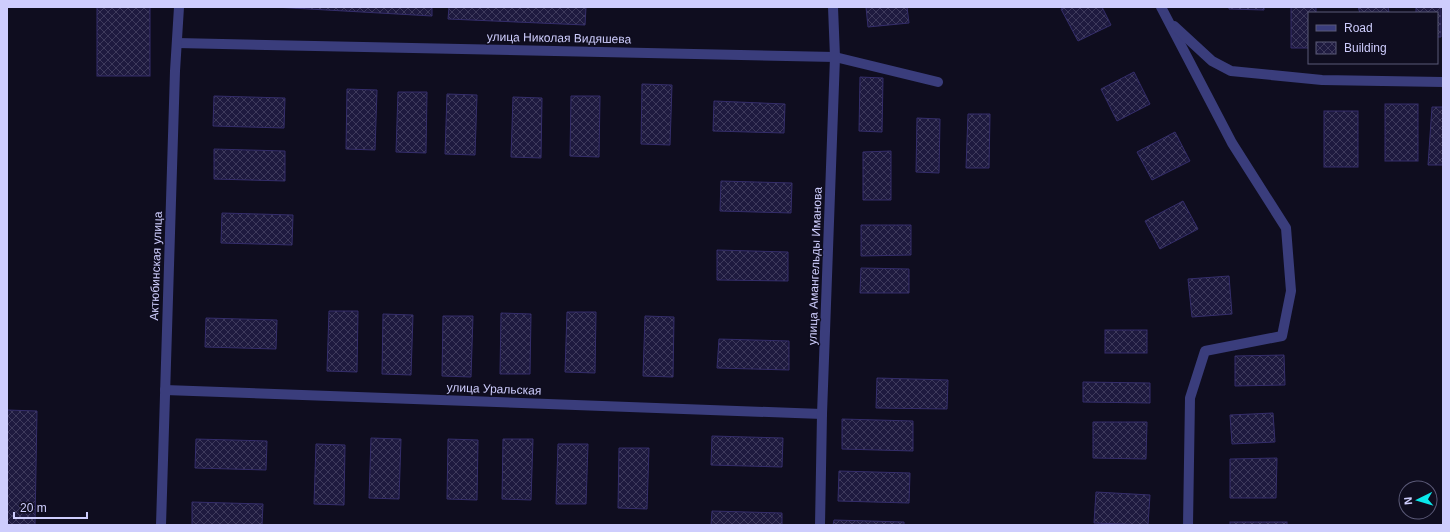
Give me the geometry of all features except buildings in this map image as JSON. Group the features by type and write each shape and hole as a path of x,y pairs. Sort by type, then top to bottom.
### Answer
{"street":[{"name":"Актюбинская улица","path":"161,525 175,71 179,7"},
{"name":"улица Амангельды Иманова","path":"820,525 822,414 835,57 833,7"},
{"path":"1161,7 1232,143 1286,228 1291,291 1282,336 1205,351 1190,398 1188,525"},
{"path":"1169,7 1169,21 1212,61 1231,72 1322,80 1443,82"},
{"name":"улица Николая Видяшева","path":"177,43 835,57 938,82"},
{"name":"улица Уральская","path":"165,390 822,414"}]}
